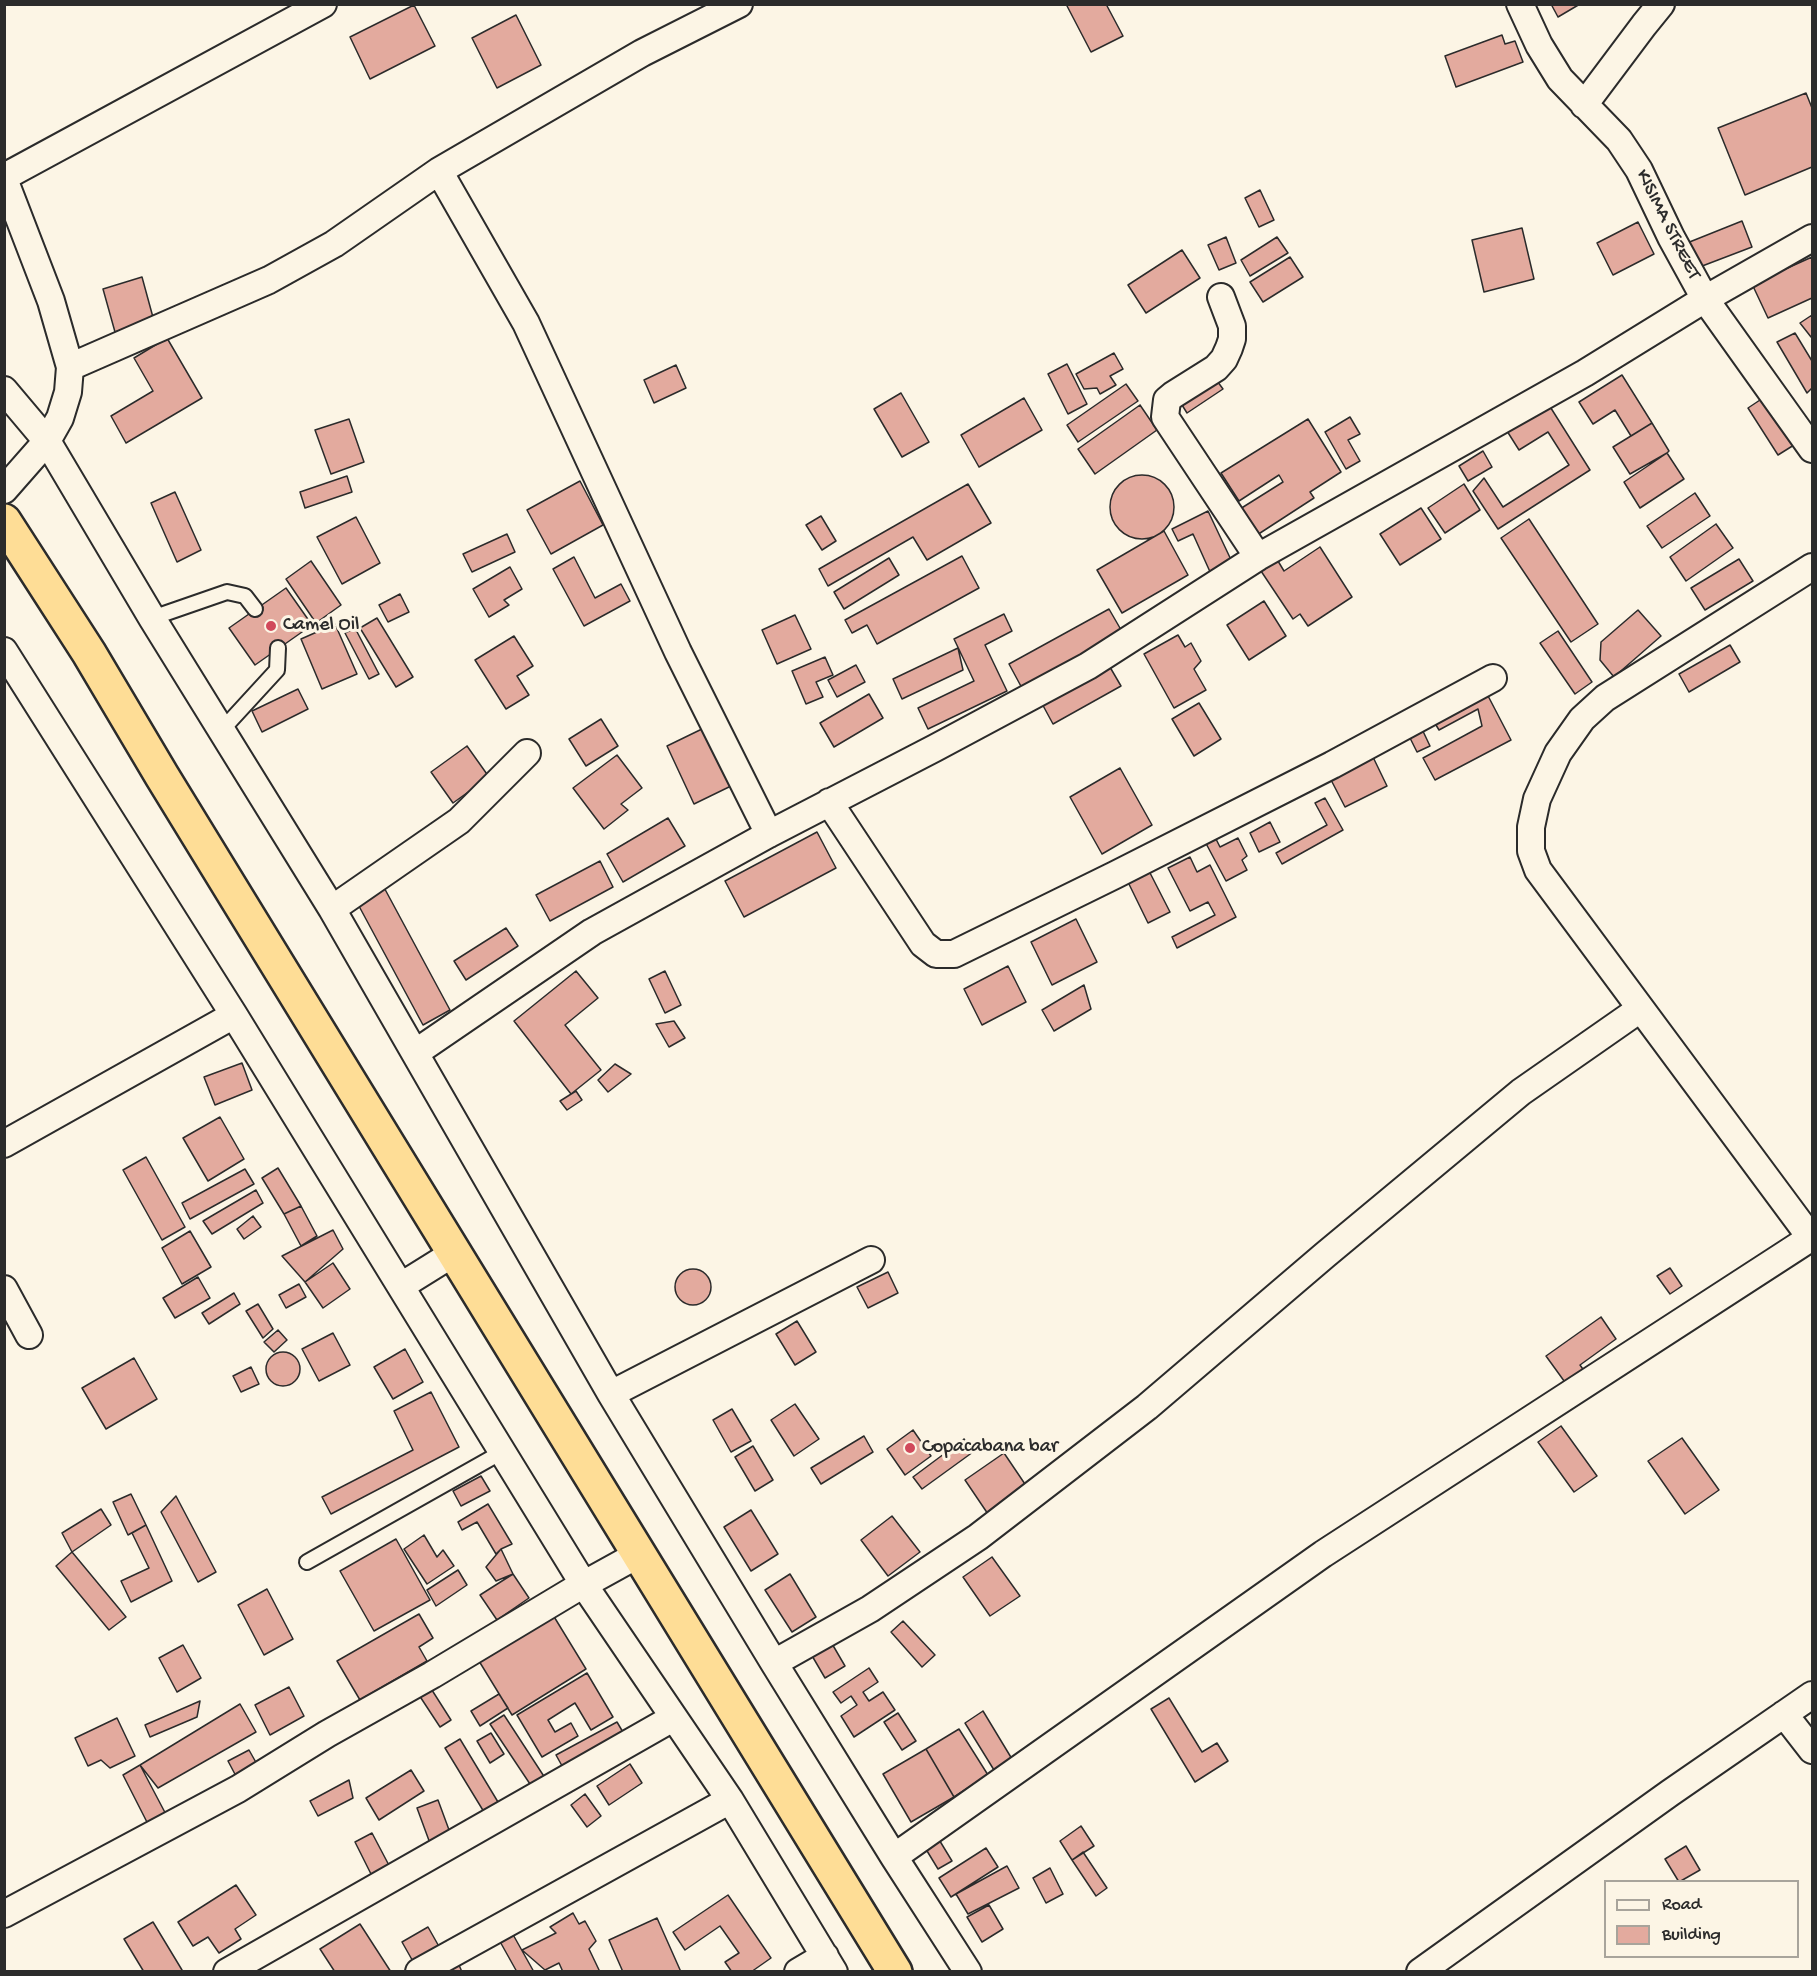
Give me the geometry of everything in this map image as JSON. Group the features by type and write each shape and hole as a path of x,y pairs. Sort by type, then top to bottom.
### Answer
{"highway":[{"path":"4,521 89,653 162,776 895,1971"}],"street":[{"path":"4,490 47,441 60,417 68,392 70,368 51,301 4,178 323,4"},
{"path":"70,368 269,280 334,244 439,171 642,53 739,4"},
{"name":"KISIMA STREET","path":"1520,4 1539,45 1560,79 1619,140 1639,170 1671,237 1705,299 1812,448"},
{"path":"1584,105 1661,4"},
{"path":"439,171 526,323 678,652 769,834"},
{"path":"415,1053 592,932 769,834 1088,666 1258,557 1585,373 1705,299 1812,238"},
{"path":"1221,297 1232,326 1232,339 1224,359 1216,368 1173,394 1167,400 1165,417 1258,557"},
{"path":"4,390 47,441 152,618 332,909 611,1394 894,1857 968,1971"},
{"path":"894,1857 1323,1554 1812,1238 1538,870 1532,850 1531,827 1537,799 1558,753 1582,719 1605,698 1812,567"},
{"path":"4,651 234,1015 584,1585 730,1800 830,1964 798,1971"},
{"path":"829,802 923,944 936,954 954,954 1290,786 1493,678"},
{"path":"332,909 459,821 527,753"},
{"path":"774,1663 870,1609 978,1537 1146,1407 1521,1092 1640,1009"},
{"path":"4,1144 234,1015"},
{"path":"401,1286 454,1253"},
{"path":"611,1394 871,1260"},
{"path":"4,1289 29,1335"},
{"path":"4,1914 238,1789 327,1734 432,1676 639,1554"},
{"path":"1420,1971 1812,1695"},
{"path":"1785,1713 1812,1750"},
{"path":"227,1971 673,1718"},
{"path":"419,1971 730,1800"}],"lane":[{"path":"152,618 227,592 245,596 255,609"},
{"path":"221,730 277,670 278,648"},
{"path":"307,1562 502,1452"}],"building":[{"path":"1066,4 1106,4 1123,36 1091,52"},
{"path":"1551,4 1580,4 1558,17"},
{"path":"414,5 435,46 370,79 350,37"},
{"path":"516,15 541,65 497,88 472,38"},
{"path":"1502,35 1505,44 1515,41 1523,62 1456,87 1445,56"},
{"path":"1806,93 1812,108 1812,167 1745,195 1718,128"},
{"path":"1260,190 1274,220 1259,227 1245,198"},
{"path":"1742,221 1752,247 1697,268 1687,243"},
{"path":"1638,222 1654,254 1613,275 1597,243"},
{"path":"1522,228 1534,279 1484,292 1472,240"},
{"path":"1226,237 1236,263 1219,270 1208,245"},
{"path":"1277,237 1288,253 1250,276 1241,260"},
{"path":"1182,250 1200,278 1146,313 1128,285"},
{"path":"1290,257 1303,277 1263,302 1250,282"},
{"path":"1812,257 1812,298 1768,318 1752,284"},
{"path":"142,277 154,321 115,332 103,289"},
{"path":"1812,315 1812,337 1811,337 1800,323"},
{"path":"1795,333 1812,361 1812,388 1807,393 1777,342"},
{"path":"167,338 202,398 126,443 111,416 153,391 134,358"},
{"path":"1114,353 1123,369 1110,376 1116,385 1100,394 1097,388 1084,389 1076,374"},
{"path":"1067,364 1087,404 1068,414 1048,374"},
{"path":"676,365 686,388 654,403 644,380"},
{"path":"1212,374 1223,389 1187,413 1177,397"},
{"path":"1622,375 1652,423 1631,436 1615,410 1593,424 1579,402"},
{"path":"1126,384 1138,401 1078,442 1067,425"},
{"path":"901,393 929,442 902,457 874,409"},
{"path":"1024,398 1042,430 979,467 961,435"},
{"path":"1763,398 1794,445 1778,455 1748,408"},
{"path":"1140,405 1157,430 1095,474 1078,449"},
{"path":"1549,405 1590,470 1498,529 1473,491 1484,478 1503,507 1569,465 1548,432 1519,450 1507,431"},
{"path":"1350,417 1360,434 1348,440 1360,461 1346,469 1325,432"},
{"path":"349,419 364,462 331,474 315,430"},
{"path":"1308,419 1341,472 1310,492 1314,498 1257,535 1240,509 1283,482 1279,475 1239,501 1221,473"},
{"path":"1652,423 1669,451 1630,474 1613,447"},
{"path":"1483,451 1492,467 1468,481 1459,466"},
{"path":"1667,453 1684,479 1640,508 1624,482"},
{"path":"1142,475 1154,477 1165,484 1172,495 1174,507 1172,519 1165,530 1154,537 1142,539 1130,537 1119,530 1112,519 1110,507 1112,495 1119,484 1130,477"},
{"path":"347,476 352,492 305,508 300,492"},
{"path":"580,481 603,525 551,554 527,510"},
{"path":"968,484 991,523 927,560 913,537 828,586 819,569"},
{"path":"1464,484 1480,510 1445,533 1428,508"},
{"path":"175,492 201,550 177,562 151,503"},
{"path":"1695,493 1710,516 1662,548 1647,526"},
{"path":"1421,508 1441,539 1400,565 1380,534"},
{"path":"1208,511 1233,564 1211,574 1193,534 1178,541 1172,529"},
{"path":"821,516 836,541 822,550 806,525"},
{"path":"356,517 380,563 342,584 317,537"},
{"path":"1529,519 1598,624 1571,642 1501,538"},
{"path":"1716,524 1733,548 1686,581 1670,557"},
{"path":"1164,531 1188,575 1122,613 1097,570"},
{"path":"507,534 515,552 472,572 463,554"},
{"path":"1320,547 1352,597 1308,626 1300,614 1293,619 1261,571 1278,561 1284,571"},
{"path":"962,556 979,588 877,644 867,625 852,633 845,620"},
{"path":"574,557 595,598 621,584 630,601 584,626 553,569"},
{"path":"889,558 899,575 844,609 834,592"},
{"path":"1739,559 1753,581 1705,610 1691,588"},
{"path":"311,561 341,605 316,623 286,579"},
{"path":"510,567 522,589 504,600 509,605 489,617 473,589"},
{"name":"Camel Oil","path":"286,588 312,625 255,665 229,628"},
{"path":"400,594 409,612 388,622 379,605"},
{"path":"1264,601 1286,636 1249,660 1227,625"},
{"path":"1109,609 1124,635 1023,690 1009,664"},
{"path":"1638,610 1661,636 1614,677 1600,660 1601,642"},
{"path":"1004,614 1012,631 985,645 1007,691 928,729 918,708 974,681 954,639"},
{"path":"795,615 811,649 777,664 762,630"},
{"path":"377,618 413,677 396,687 360,628"},
{"path":"335,624 357,674 322,689 301,639"},
{"path":"355,628 379,674 369,679 345,633"},
{"path":"1558,631 1592,682 1575,694 1540,643"},
{"path":"1178,635 1185,647 1191,643 1201,661 1194,669 1206,690 1174,708 1144,654"},
{"path":"514,636 533,666 517,676 529,695 506,709 475,660"},
{"path":"1730,645 1740,662 1689,692 1679,674"},
{"path":"958,648 963,670 902,699 893,679"},
{"path":"825,657 833,675 816,682 823,697 806,704 792,671"},
{"path":"1107,662 1121,686 1053,724 1040,700"},
{"path":"856,665 865,682 837,697 828,680"},
{"path":"298,689 308,709 262,732 252,711"},
{"path":"1486,692 1511,740 1435,780 1423,758 1482,726 1478,709 1439,730 1433,720"},
{"path":"869,694 883,718 834,747 820,723"},
{"path":"1199,703 1221,739 1194,756 1172,719"},
{"path":"601,719 618,746 586,766 569,739"},
{"path":"1421,727 1430,746 1417,752 1408,734"},
{"path":"704,728 731,786 694,804 667,746"},
{"path":"467,746 489,777 453,803 431,772"},
{"path":"617,755 642,788 621,804 628,810 604,829 573,788"},
{"path":"1372,755 1387,786 1345,807 1329,776"},
{"path":"1120,768 1152,825 1102,854 1070,797"},
{"path":"1325,798 1343,830 1282,864 1276,853 1327,825 1315,803"},
{"path":"668,818 685,846 623,882 607,854"},
{"path":"1270,822 1280,842 1259,852 1250,833"},
{"path":"1212,831 1220,847 1238,838 1247,856 1242,860 1247,870 1226,881 1202,836"},
{"path":"817,832 836,868 744,917 725,881"},
{"path":"1190,857 1197,872 1210,865 1236,917 1177,948 1172,937 1215,915 1208,902 1190,911 1168,868"},
{"path":"600,861 613,887 550,921 536,895"},
{"path":"1147,867 1170,912 1148,923 1126,878"},
{"path":"380,880 450,1010 423,1025 353,895"},
{"path":"1076,919 1097,962 1052,985 1031,942"},
{"path":"506,928 518,946 466,980 454,961"},
{"path":"1008,966 1026,1002 982,1025 964,989"},
{"path":"576,971 598,998 565,1025 601,1070 571,1094 514,1021"},
{"path":"665,971 681,1005 665,1013 649,979"},
{"path":"1084,985 1091,1009 1054,1031 1042,1010"},
{"path":"674,1021 685,1038 669,1047 656,1024"},
{"path":"242,1063 252,1090 215,1105 204,1077"},
{"path":"615,1064 631,1074 608,1092 598,1080"},
{"path":"576,1091 582,1100 567,1110 560,1101"},
{"path":"220,1117 244,1159 208,1181 183,1138"},
{"path":"146,1157 185,1227 162,1240 123,1170"},
{"path":"278,1168 301,1206 284,1214 262,1178"},
{"path":"245,1169 254,1184 190,1219 182,1203"},
{"path":"256,1190 263,1203 212,1234 203,1221"},
{"path":"301,1206 317,1236 301,1246 284,1214"},
{"path":"253,1216 261,1227 244,1239 237,1229"},
{"path":"333,1230 343,1249 305,1282 282,1256"},
{"path":"190,1231 211,1267 182,1284 162,1248"},
{"path":"333,1263 350,1289 323,1308 305,1282"},
{"path":"1670,1268 1682,1286 1670,1294 1657,1276"},
{"path":"693,1269 706,1274 711,1287 706,1300 693,1305 680,1300 675,1287 680,1274"},
{"path":"888,1272 898,1293 868,1308 857,1287"},
{"path":"198,1277 210,1298 175,1318 163,1298"},
{"path":"299,1284 306,1297 286,1308 279,1295"},
{"path":"234,1293 240,1304 209,1324 202,1313"},
{"path":"258,1304 273,1329 263,1338 246,1311"},
{"path":"1601,1317 1616,1339 1580,1365 1585,1372 1567,1385 1546,1356"},
{"path":"797,1321 816,1352 795,1365 776,1334"},
{"path":"278,1330 287,1340 274,1352 264,1342"},
{"path":"333,1333 350,1365 319,1381 302,1349"},
{"path":"405,1349 423,1382 393,1399 374,1367"},
{"path":"283,1352 295,1357 300,1369 295,1381 283,1386 271,1381 266,1369 271,1357"},
{"path":"134,1358 157,1399 106,1429 82,1388"},
{"path":"251,1367 259,1384 241,1392 233,1376"},
{"path":"431,1392 459,1447 331,1514 322,1497 413,1450 394,1411"},
{"path":"795,1404 819,1439 794,1456 771,1420"},
{"path":"732,1409 751,1441 731,1452 713,1420"},
{"path":"1561,1426 1597,1476 1574,1492 1538,1442"},
{"path":"913,1430 931,1456 905,1475 887,1449"},
{"path":"864,1436 873,1452 821,1484 811,1468"},
{"path":"1682,1438 1719,1490 1685,1514 1648,1461"},
{"path":"964,1439 973,1452 922,1489 913,1477"},
{"path":"753,1446 773,1480 755,1491 735,1457"},
{"path":"1004,1453 1029,1490 990,1517 965,1480"},
{"path":"481,1476 490,1491 461,1506 453,1491"},
{"path":"131,1494 146,1525 128,1535 113,1502"},
{"path":"176,1496 216,1572 198,1582 161,1512"},
{"path":"488,1504 512,1544 496,1554 477,1522 462,1530 458,1522"},
{"path":"101,1509 111,1525 72,1552 62,1533"},
{"path":"751,1510 778,1554 751,1571 724,1527"},
{"path":"892,1516 920,1552 888,1576 861,1540"},
{"path":"146,1525 172,1581 131,1602 121,1581 149,1568 132,1533"},
{"path":"424,1535 437,1557 443,1550 454,1566 427,1584 404,1549"},
{"path":"396,1539 430,1600 374,1631 340,1571"},
{"path":"501,1549 513,1574 496,1581 486,1567"},
{"path":"72,1552 126,1617 109,1630 56,1566"},
{"path":"992,1557 1020,1596 990,1616 963,1577"},
{"path":"458,1570 467,1585 436,1606 427,1590"},
{"path":"513,1574 529,1598 497,1620 480,1595"},
{"path":"790,1574 816,1617 792,1632 765,1590"},
{"path":"267,1589 293,1639 264,1655 238,1605"},
{"path":"419,1614 433,1638 419,1647 427,1661 360,1700 337,1661"},
{"path":"553,1615 586,1669 512,1715 479,1661"},
{"path":"903,1621 935,1655 922,1667 891,1632"},
{"path":"831,1642 845,1666 825,1678 811,1654"},
{"path":"183,1645 201,1678 177,1692 159,1658"},
{"path":"869,1668 878,1682 863,1692 869,1701 883,1692 895,1710 854,1737 841,1716 857,1705 851,1696 841,1703 833,1692"},
{"path":"587,1673 613,1717 591,1730 575,1703 548,1720 555,1732 571,1723 578,1736 542,1757 517,1715"},
{"path":"289,1687 304,1716 270,1735 255,1705"},
{"path":"430,1687 451,1720 440,1727 419,1695"},
{"path":"499,1694 508,1708 480,1726 471,1711"},
{"path":"1169,1698 1202,1752 1217,1743 1228,1761 1195,1782 1151,1709"},
{"path":"200,1701 197,1717 150,1737 145,1725"},
{"path":"240,1704 256,1732 158,1788 140,1765"},
{"path":"983,1711 1012,1759 994,1770 965,1723"},
{"path":"898,1713 916,1741 902,1750 884,1722"},
{"path":"504,1715 547,1781 534,1790 490,1724"},
{"path":"117,1718 135,1756 110,1768 101,1760 88,1766 75,1738"},
{"path":"617,1722 627,1739 566,1773 556,1755"},
{"path":"959,1729 988,1775 954,1797 926,1749"},
{"path":"491,1733 504,1754 490,1763 477,1741"},
{"path":"460,1739 498,1802 484,1812 445,1748"},
{"path":"926,1749 954,1797 911,1822 883,1774"},
{"path":"249,1750 258,1766 237,1778 228,1761"},
{"path":"630,1764 642,1783 609,1805 597,1786"},
{"path":"140,1765 170,1822 152,1832 123,1775"},
{"path":"411,1770 424,1791 379,1820 366,1798"},
{"path":"349,1780 353,1798 318,1816 310,1801"},
{"path":"585,1794 601,1816 587,1827 571,1805"},
{"path":"438,1800 452,1838 431,1846 417,1808"},
{"path":"1081,1826 1094,1846 1072,1860 1060,1841"},
{"path":"372,1833 392,1871 374,1880 355,1842"},
{"path":"935,1833 952,1861 938,1869 921,1841"},
{"path":"1686,1846 1700,1870 1682,1880 1678,1880 1665,1859"},
{"path":"986,1848 998,1867 951,1897 939,1878"},
{"path":"1083,1852 1107,1888 1096,1896 1072,1860"},
{"path":"1007,1866 1019,1888 968,1914 956,1894"},
{"path":"1050,1868 1063,1894 1046,1903 1033,1878"},
{"path":"236,1885 256,1915 235,1929 241,1939 219,1953 208,1937 193,1946 178,1922"},
{"path":"728,1895 771,1958 751,1972 732,1972 725,1962 739,1953 720,1926 685,1950 673,1932"},
{"path":"989,1905 1003,1929 982,1942 967,1917"},
{"path":"573,1913 579,1924 585,1921 596,1941 589,1949 600,1972 563,1972 559,1963 545,1970 522,1950 556,1933 550,1927"},
{"path":"657,1918 681,1972 623,1972 609,1940"},
{"path":"153,1922 182,1970 179,1972 144,1972 124,1939"},
{"path":"360,1924 391,1972 335,1972 320,1949"},
{"path":"428,1927 441,1950 415,1965 402,1942"},
{"path":"511,1931 534,1972 517,1972 498,1938"},
{"path":"459,1965 462,1972 443,1972"}],"place":[{"name":"Camel Oil","path":"271,626"},
{"name":"Copacabana bar","path":"910,1448"}]}
